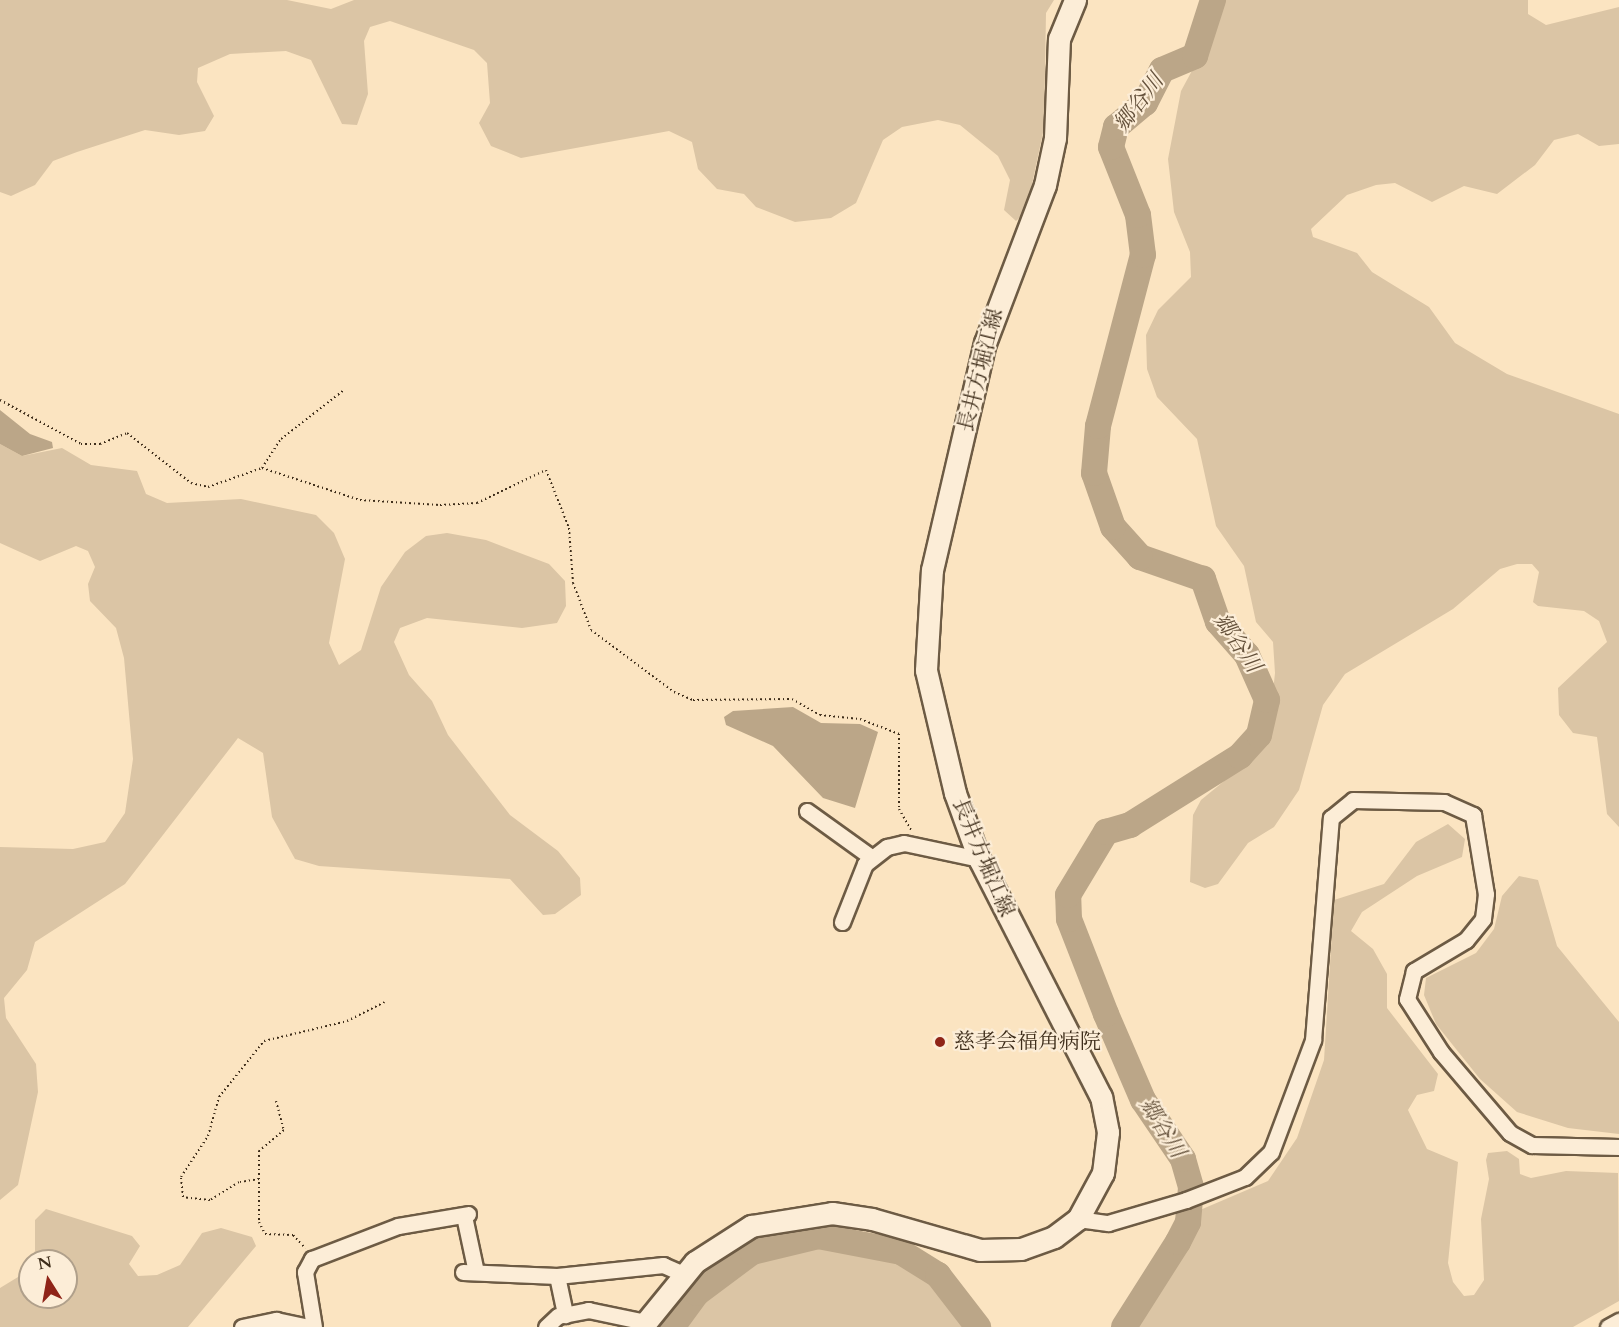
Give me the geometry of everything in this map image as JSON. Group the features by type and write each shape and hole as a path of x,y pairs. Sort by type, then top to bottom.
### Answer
{"main road":[{"name":"長井方堀江線","path":"643,1325 683,1274 734,1235 791,1216 832,1213 873,1219 955,1245 1000,1252 1039,1244 1078,1219 1098,1186 1108,1154 1101,1097 979,859 932,707 927,612 985,343 1045,185 1055,138 1059,39 1075,0"}],"street":[{"path":"1078,1219 1108,1223 1186,1200 1245,1177 1264,1162 1305,1072 1318,1002 1331,818 1353,800 1444,802 1473,815 1486,894 1483,919 1466,940 1414,971 1407,999 1441,1052 1515,1136 1546,1146 1619,1147"},
{"path":"807,811 871,857"},
{"path":"842,922 871,857 904,843 979,859"},
{"path":"242,1327 267,1320 312,1327 305,1272 312,1259 398,1226 466,1215 469,1272 557,1276 663,1265 683,1274"},
{"path":"557,1276 565,1315"},
{"path":"546,1327 565,1315 602,1310 643,1325"},
{"path":"1608,1327 1619,1321"}],"path":[{"path":"262,468 281,439 344,390"},
{"path":"0,400 81,444 100,444 127,433 201,486 262,468 360,500 440,505 477,503 546,470 563,520 577,600 591,630 674,692 708,701 792,699 820,715 860,719 899,734 899,808 917,835"},
{"path":"259,1179 239,1182 210,1200 183,1197 181,1178 206,1142 219,1097 264,1041 347,1021 385,1002"},
{"path":"276,1101 284,1130 259,1151 261,1230 298,1238 312,1259"}],"shaded area":[{"path":"0,0 287,0 331,9 354,0 1054,0 1046,13 1044,128 1026,212 1016,221 1004,210 1010,180 998,156 960,125 938,120 902,127 883,140 856,203 831,218 795,222 756,207 744,194 717,189 698,169 692,142 669,131 521,158 491,146 479,123 490,103 487,63 474,50 390,21 370,27 364,41 368,94 357,125 342,124 311,60 286,51 230,54 198,68 197,82 214,116 205,131 179,135 145,130 77,152 53,161 35,185 11,196 0,192"},
{"path":"1200,0 1528,0 1528,14 1546,25 1619,7 1619,144 1599,146 1578,134 1554,140 1535,165 1497,194 1464,186 1432,202 1395,183 1376,185 1347,195 1311,229 1313,237 1357,253 1372,272 1429,307 1455,343 1507,374 1619,414 1619,827 1607,814 1597,737 1573,733 1559,715 1558,688 1607,642 1599,621 1584,611 1538,606 1533,602 1539,572 1532,564 1517,564 1500,569 1453,609 1345,674 1323,705 1299,790 1274,827 1248,843 1218,884 1205,888 1190,882 1193,815 1201,800 1256,755 1268,737 1275,673 1273,642 1256,622 1244,566 1216,526 1197,439 1157,397 1147,369 1146,335 1158,310 1191,277 1190,252 1174,212 1168,159 1181,91 1194,67"},
{"path":"0,410 30,434 52,442 53,448 22,456 0,444"},
{"path":"0,444 22,456 62,448 91,465 137,471 146,494 167,503 241,499 316,515 334,533 345,559 329,643 339,665 361,650 381,587 405,552 426,536 447,533 486,540 549,564 565,581 566,606 557,623 522,628 427,618 400,628 394,642 409,675 432,701 448,735 510,815 558,851 580,878 581,895 555,914 543,915 510,879 319,866 295,859 272,817 263,753 238,738 125,884 35,942 27,970 4,998 6,1018 36,1064 38,1092 18,1185 0,1200 0,847 73,849 105,842 125,813 133,759 124,658 116,628 90,601 88,584 95,567 88,551 76,546 40,561 0,543"},
{"path":"793,707 821,723 860,724 878,732 855,808 823,798 773,746 726,725 724,717 733,711"},
{"path":"1448,824 1465,839 1462,857 1417,876 1362,912 1351,931 1373,949 1387,974 1387,1008 1438,1074 1434,1091 1417,1095 1408,1110 1427,1149 1458,1162 1448,1263 1453,1282 1464,1296 1474,1295 1484,1280 1481,1219 1489,1179 1486,1160 1488,1153 1507,1151 1519,1159 1520,1174 1531,1178 1566,1171 1618,1173 1619,1301 1573,1327 1114,1327 1136,1307 1186,1216 1268,1181 1297,1138 1324,1060 1334,900 1384,884 1416,842"},
{"path":"1519,876 1538,880 1557,946 1619,1022 1619,1134 1568,1128 1517,1112 1480,1079 1436,1024 1424,995 1426,978 1476,953 1494,929 1502,896"},
{"path":"46,1209 132,1236 140,1246 129,1264 138,1276 157,1275 180,1265 202,1233 221,1228 252,1237 256,1246 188,1327 0,1327 0,1288 18,1277 18,1309 78,1309 78,1249 35,1249 35,1220"},
{"path":"840,1233 898,1244 939,1265 984,1327 667,1327 714,1274 748,1251 793,1236"}],"waterway":[{"name":"郷谷川","path":"1124,1327 1178,1242 1188,1222 1191,1187 1183,1159 1143,1100 1106,1014 1069,919 1068,895 1106,832 1130,825 1240,756 1259,735 1267,700 1247,655 1218,622 1203,579 1140,557 1113,527 1094,473 1098,426 1143,255 1138,215 1111,147 1116,127 1145,103 1162,70 1195,56 1213,0"},
{"name":"郷谷川","path":"672,1327 697,1293 752,1252 818,1236 901,1252 938,1275 978,1327"}],"place":[{"name":"慈孝会福角病院","path":"940,1042"}]}
